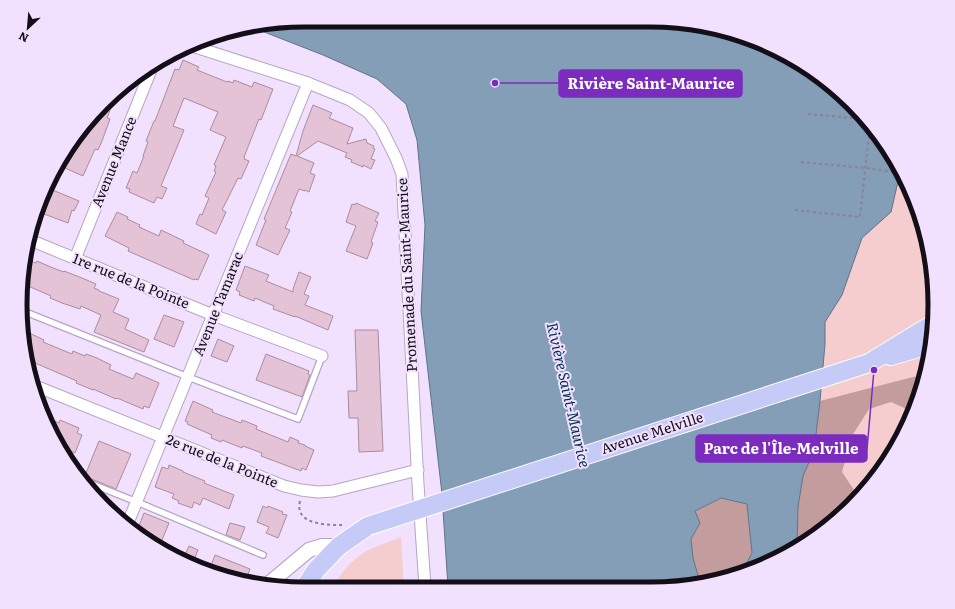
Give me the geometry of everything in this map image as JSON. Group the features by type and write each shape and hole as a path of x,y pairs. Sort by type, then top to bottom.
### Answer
{"main road":[{"name":"Avenue Melville","path":"869,363 927,328"},
{"name":"Avenue Melville","path":"309,582 316,570 339,546 368,526 925,346"}],"street":[{"name":"Promenade du Saint-Maurice","path":"198,48 308,83 350,100 369,113 381,128 396,158 402,174 425,582"},
{"name":"Avenue Mance","path":"75,258 149,75"},
{"name":"Avenue Tamarac","path":"129,519 308,83"},
{"name":"1re rue de la Pointe","path":"34,242 213,314 322,356"},
{"name":"2e rue de la Pointe","path":"40,388 284,486 301,490 318,492 333,491 418,470"},
{"path":"273,580 309,550 322,546 339,546"}],"lane":[{"path":"27,313 188,378 298,419 322,356"},
{"path":"94,485 263,555"}],"path":[{"path":"808,114 857,119"},
{"path":"795,210 860,217 869,134"},
{"path":"801,162 894,172"},
{"path":"300,499 298,506 305,518 312,522 344,526"}],"shaded area":[{"path":"898,180 907,198 919,233 926,268 928,304 926,341 919,376 907,411 891,443 871,473 847,501 819,525 798,539 820,401 825,344 825,322 842,295 862,238 891,212"},
{"path":"919,377 908,410 891,402 869,409 852,436 842,472 855,492 847,501 819,525 797,540 798,507 803,476 814,451 820,401"},
{"path":"721,498 747,504 752,553 746,565 722,573 699,578 693,558 691,539 700,523 695,511"},
{"path":"401,537 404,582 336,582 351,563 359,556"}],"water":[{"path":"304,27 650,27 687,29 722,36 757,48 805,74 847,108 881,150 898,181 891,212 862,238 842,295 825,322 825,344 814,451 803,476 798,507 797,540 757,561 746,565 752,553 747,504 721,498 695,511 700,523 691,539 693,558 699,578 650,582 448,582 442,494 421,311 425,225 417,140 406,104 377,79 323,55 260,30"}],"building":[{"path":"183,60 199,67 197,70 227,82 233,83 234,80 252,87 254,82 273,89 244,157 244,159 249,161 241,179 238,178 222,210 226,212 216,234 196,224 200,214 202,215 209,198 205,196 216,172 214,171 216,166 214,165 226,137 210,130 218,112 184,98 173,126 184,130 161,186 167,188 162,199 157,197 154,203 129,192 130,189 126,188 133,171 137,173 148,142 146,141 175,69 179,70"},
{"path":"112,104 107,118 110,119 102,141 98,150 95,149 83,176 65,168 67,165 65,164 84,136"},
{"path":"313,105 332,113 329,118 353,128 347,144 366,139 367,143 374,146 373,148 375,149 371,159 375,160 371,169 363,165 363,167 351,162 352,160 345,157 347,153 318,141 297,156 314,163 310,173 315,175 309,192 299,189 285,228 290,230 278,255 256,245 266,220 264,219 291,154 296,156 303,131"},
{"path":"52,190 79,201 74,211 72,210 68,223 43,213"},
{"path":"356,203 379,213 375,221 378,222 367,259 346,251 356,226 346,222 352,204 355,205"},
{"path":"117,212 140,225 139,227 159,236 161,230 184,241 183,243 209,255 198,280 194,280 128,251 129,248 105,236"},
{"path":"30,261 36,263 37,261 96,284 94,288 119,299 113,312 129,319 125,329 149,340 144,352 94,332 101,315 81,306 80,309 62,303 50,298 51,296 28,286"},
{"path":"245,266 269,275 266,281 293,292 299,272 311,277 304,294 309,296 305,305 333,316 328,330 295,316 273,309 274,306 255,298 254,301 239,295 240,292 236,290"},
{"path":"164,315 184,322 174,347 154,339"},
{"path":"355,330 378,330 383,451 359,452 358,418 349,418 348,391 357,391"},
{"path":"29,333 44,340 43,342 72,354 73,351 85,356 86,354 97,358 111,365 109,369 133,379 136,373 159,383 149,408 144,406 143,409 76,383 77,381 33,362"},
{"path":"218,339 234,346 227,362 211,356"},
{"path":"266,354 309,371 308,374 310,375 302,397 256,380"},
{"path":"193,401 213,410 212,412 241,423 242,420 257,426 256,429 288,442 290,437 299,441 298,443 314,450 306,470 302,468 301,471 261,456 262,453 243,446 242,448 222,440 221,442 211,438 212,435 187,424 188,422 185,421"},
{"path":"52,420 59,423 60,420 79,428 77,433 82,435 75,453 68,450"},
{"path":"99,441 131,454 116,489 88,478 85,475"},
{"path":"169,465 205,481 204,483 234,495 229,509 203,498 200,505 194,502 192,508 178,503 179,501 172,498 174,494 155,487 162,467 168,469"},
{"path":"263,506 267,508 268,506 283,512 282,514 287,515 278,538 266,533 269,527 257,522"},
{"path":"144,513 169,523 161,542 139,526"},
{"path":"230,523 245,527 240,540 226,535"},
{"path":"189,546 198,550 194,559 185,555"},
{"path":"215,555 250,569 248,576 211,566"}],"place":[{"name":"Rivière Saint-Maurice","path":"495,83"},
{"name":"Parc de l'Île-Melville","path":"874,370"}]}
